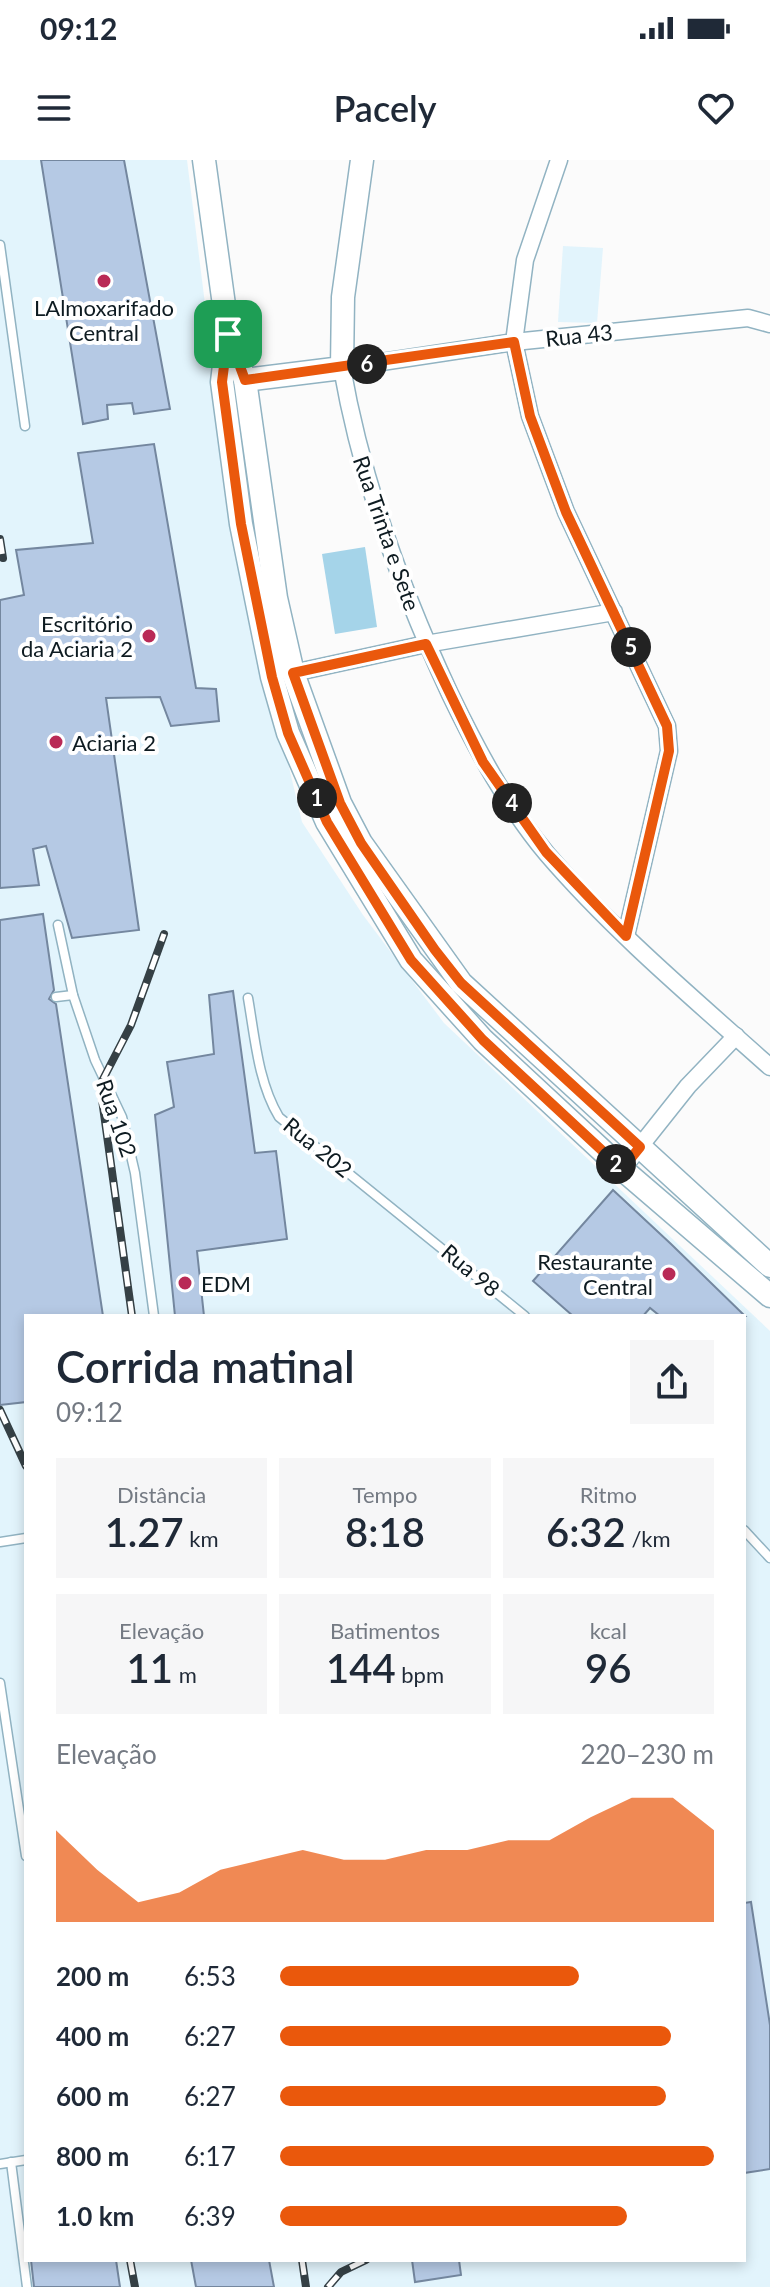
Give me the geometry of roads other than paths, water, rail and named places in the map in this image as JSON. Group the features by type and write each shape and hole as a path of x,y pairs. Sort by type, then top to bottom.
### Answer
{"main road":[{"path":"204,160 228,334 245,380 276,598 293,673 336,817 461,983 770,1266"},
{"name":"Rua Trinta e Sete","path":"342,368 343,297 362,160"},
{"path":"228,334 222,382 241,524 269,662 288,733 411,960 483,1040 622,1169 770,1296"},
{"name":"Rua 43","path":"245,380 342,368"}],"street":[{"path":"559,160 525,260 514,342 530,416 566,512 667,726 669,751 626,936"},
{"name":"Rua 43","path":"342,368 514,342 748,318 770,324"},
{"name":"Rua Trinta e Sete","path":"342,368 353,429 385,539 426,644 483,762 546,852 626,936 770,1067"},
{"path":"293,673 426,644 614,612"},
{"path":"622,1169 688,1086 736,1036"}],"lane":[{"path":"0,245 25,426"},
{"name":"Rua 102","path":"58,925 73,995 95,1060 122,1117 135,1173 154,1314"},
{"path":"56,997 73,995"},
{"name":"Rua 202","path":"248,998 268,1099 279,1117 416,1224"},
{"name":"Rua 98","path":"416,1224 523,1314"},
{"path":"746,1532 770,1558"},
{"path":"0,1542 24,1538"},
{"path":"0,1683 24,1843"},
{"path":"0,2164 24,2160"},
{"path":"11,2162 27,2287"}],"railway":[{"path":"0,539 3,558"},
{"path":"132,1314 100,1085 131,1025 164,934"},
{"path":"0,1410 24,1462"},
{"path":"130,2262 135,2287"},
{"path":"302,2262 306,2287"},
{"path":"328,2287 341,2272 362,2262"}],"place":[{"name":"LAlmoxarifado Central","path":"104,281"},
{"name":"Escritório da Aciaria 2","path":"149,636"},
{"name":"Aciaria 2","path":"56,742"},
{"name":"Restaurante Central","path":"669,1274"},
{"name":"EDM","path":"185,1283"}]}
